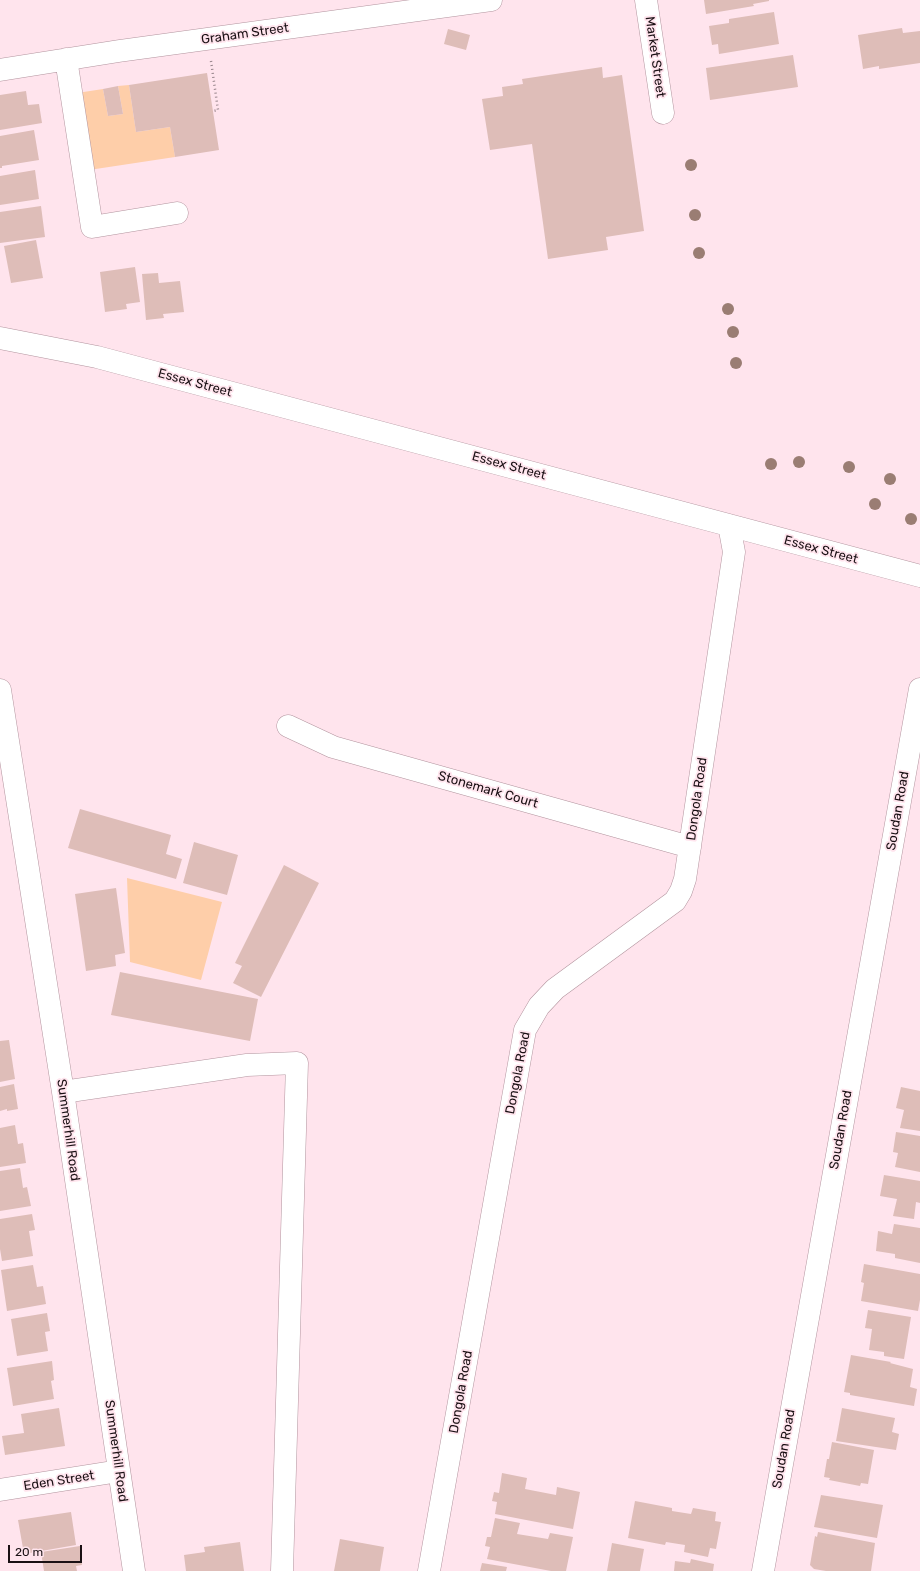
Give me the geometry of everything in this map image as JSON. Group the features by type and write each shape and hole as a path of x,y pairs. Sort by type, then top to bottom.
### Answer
{"street":[{"name":"Graham Street","path":"0,70 66,59 490,0"},
{"name":"Market Street","path":"646,0 663,113"},
{"path":"66,59 92,227 177,213"},
{"name":"Essex Street","path":"0,322 97,357"},
{"name":"Essex Street","path":"0,338 97,357 920,576"},
{"name":"Dongola Road","path":"429,1571 525,1030 540,1006 554,989 675,900 681,891 685,879 734,552 729,525"},
{"name":"Soudan Road","path":"763,1571 914,761 920,689"},
{"name":"Summerhill Road","path":"0,690 63,1092 134,1571"},
{"name":"Stonemark Court","path":"288,726 333,748 690,847"},
{"path":"63,1092 247,1065 297,1063 282,1571"},
{"name":"Eden Street","path":"0,1490 118,1471"}],"path":[{"path":"207,39 218,110 213,111"}],"shaded area":[{"path":"129,85 136,132 170,127 175,157 89,170 77,93 103,89 108,116 123,114 118,86"},
{"path":"127,878 222,902 201,980 130,962"}],"building":[{"path":"704,0 769,1 753,4 754,6 706,14"},
{"path":"774,12 779,44 719,54 718,44 712,45 709,26 729,23 729,19"},
{"path":"902,28 903,33 920,31 920,63 879,69 879,66 863,69 858,35"},
{"path":"448,29 470,35 466,50 444,44"},
{"path":"793,55 798,87 710,100 706,68"},
{"path":"602,67 603,78 622,75 644,231 606,237 608,250 548,259 532,144 490,150 482,99 503,96 502,87 523,84 522,79"},
{"path":"207,73 219,150 175,157 170,127 136,132 129,85"},
{"path":"118,86 123,114 108,116 103,89"},
{"path":"26,91 28,105 39,104 42,123 0,130 0,95"},
{"path":"34,130 39,160 2,166 2,168 0,168 0,136"},
{"path":"35,170 39,199 0,205 0,176"},
{"path":"41,206 45,237 0,243 0,212"},
{"path":"36,240 43,278 11,283 4,246"},
{"path":"135,267 140,302 126,304 127,309 105,312 100,272"},
{"path":"158,273 159,283 180,281 184,312 163,314 164,318 146,320 142,274"},
{"path":"80,809 171,835 166,854 182,859 176,879 68,848"},
{"path":"194,842 238,855 227,895 183,883"},
{"path":"284,865 319,883 261,997 233,983 242,966 235,963"},
{"path":"116,888 125,953 115,955 116,966 86,971 75,894"},
{"path":"120,972 258,999 250,1041 111,1015"},
{"path":"9,1040 15,1079 0,1082 0,1041"},
{"path":"14,1084 18,1109 7,1111 7,1109 0,1111 0,1087"},
{"path":"901,1087 920,1091 920,1131 900,1128 904,1110 896,1108"},
{"path":"15,1125 18,1144 23,1143 26,1163 0,1167 0,1128"},
{"path":"896,1132 920,1136 920,1172 895,1167 898,1153 893,1152"},
{"path":"20,1168 23,1188 27,1187 31,1206 0,1211 0,1171"},
{"path":"884,1175 920,1181 920,1203 916,1202 914,1219 893,1216 897,1199 880,1196"},
{"path":"32,1214 35,1230 29,1231 33,1256 2,1261 0,1249 0,1219"},
{"path":"894,1224 920,1228 920,1263 895,1258 895,1254 876,1251 878,1231 892,1234"},
{"path":"864,1264 920,1274 920,1300 918,1311 861,1301 864,1283 861,1282"},
{"path":"33,1265 37,1287 43,1286 46,1304 7,1311 1,1270"},
{"path":"868,1310 911,1317 904,1359 884,1356 884,1352 869,1350 872,1329 865,1328"},
{"path":"47,1313 50,1331 45,1332 48,1351 17,1356 11,1319"},
{"path":"851,1355 891,1362 890,1363 913,1369 910,1387 917,1389 914,1406 850,1395 850,1393 844,1392"},
{"path":"52,1361 54,1380 51,1381 54,1399 13,1406 7,1368"},
{"path":"59,1408 65,1446 5,1455 2,1436 24,1433 21,1414"},
{"path":"842,1408 895,1418 892,1432 899,1434 896,1450 836,1441"},
{"path":"832,1442 874,1450 868,1484 861,1483 860,1486 829,1480 830,1478 824,1477"},
{"path":"502,1473 527,1478 525,1489 556,1495 557,1487 580,1492 573,1529 495,1514 497,1502 492,1501 494,1492 499,1493"},
{"path":"821,1495 883,1505 877,1538 814,1527"},
{"path":"635,1501 672,1508 672,1511 691,1514 693,1508 716,1512 715,1521 721,1522 716,1549 710,1548 708,1557 684,1552 685,1545 666,1542 665,1545 628,1538"},
{"path":"71,1512 76,1545 24,1554 18,1520"},
{"path":"495,1518 520,1523 517,1534 548,1539 550,1533 573,1537 566,1571 551,1571 487,1559 490,1547 485,1546 487,1537 491,1537"},
{"path":"818,1532 875,1543 871,1571 826,1571 814,1569 810,1565 815,1536 817,1537"},
{"path":"340,1539 384,1547 380,1571 334,1571"},
{"path":"240,1542 244,1571 186,1571 184,1555 205,1552 204,1547"},
{"path":"612,1543 644,1549 640,1571 607,1571"},
{"path":"80,1546 82,1565 76,1566 77,1571 44,1571 41,1552"},
{"path":"691,1559 714,1564 713,1571 674,1571 675,1561 690,1563"},
{"path":"482,1563 507,1567 506,1571 480,1571"}]}
